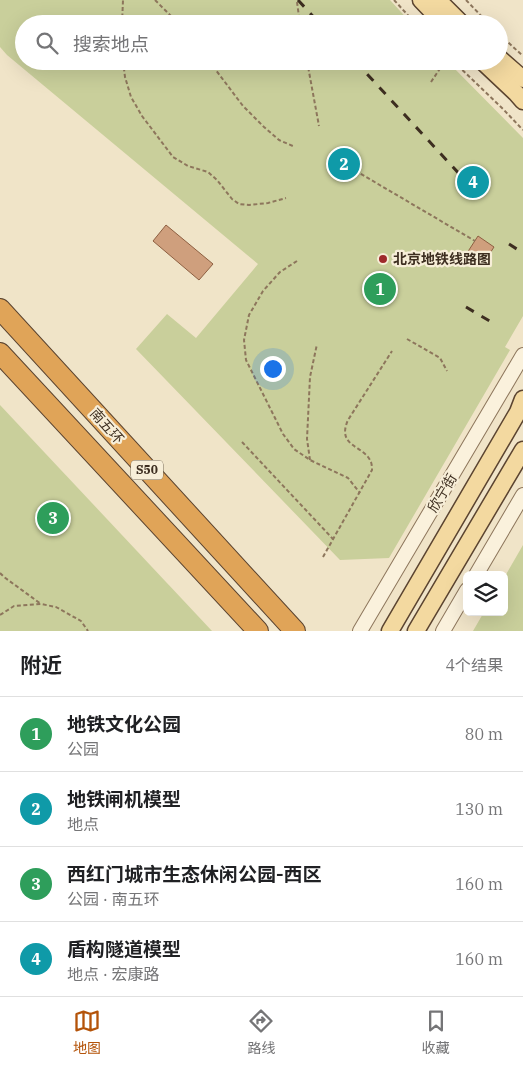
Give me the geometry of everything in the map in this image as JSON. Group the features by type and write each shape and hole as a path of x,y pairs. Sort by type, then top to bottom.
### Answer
{"highway":[{"name":"南五环","path":"0,309 295,631"},
{"name":"S50","path":"0,353 258,631"}],"main road":[{"path":"421,0 435,15"},
{"path":"438,0 453,15"},
{"path":"508,66 523,79"},
{"path":"492,70 523,101"},
{"name":"欣宁街","path":"390,631 513,420 523,399"},
{"path":"416,631 523,450"}],"street":[{"name":"欣宁街","path":"360,631 523,355"},
{"path":"478,571 523,495"},
{"path":"442,631 463,597"}],"path":[{"path":"122,15 123,0"},
{"path":"155,0 170,15"},
{"path":"394,0 408,15"},
{"path":"466,0 480,15"},
{"path":"297,2 299,15"},
{"path":"508,42 523,56"},
{"path":"124,70 131,98 172,157 188,166 208,172 232,199 239,204 249,206 286,198"},
{"path":"216,70 243,106 264,127 279,140 295,146"},
{"path":"309,70 319,126"},
{"path":"431,82 438,70"},
{"path":"462,70 523,130"},
{"path":"344,164 475,241"},
{"path":"297,261 280,272 263,291 249,315 244,340 246,360 283,434 294,449 310,460 348,478 360,492"},
{"path":"408,339 440,358 447,371"},
{"path":"310,460 307,439 310,376 317,344"},
{"path":"323,558 372,470 371,462 345,436 345,428 348,420 392,351"},
{"path":"242,442 333,539"},
{"path":"0,573 41,604"},
{"path":"0,615 14,606 41,604 56,607 81,621 88,631"}],"green space":[{"path":"0,0 390,0 404,15 15,15 15,62 0,47"},
{"path":"25,70 456,70 523,138 523,316 505,347 510,350 389,558 340,560 136,349 167,314 196,338 258,264"},
{"path":"0,405 212,631 0,631"},
{"path":"523,545 523,631 473,631 482,616 508,616 508,571"}],"building":[{"path":"166,225 213,264 199,280 153,241"},
{"path":"478,236 494,247 483,264 467,253"}],"railway":[{"path":"298,0 312,15"},
{"path":"363,70 464,179"},
{"path":"509,244 523,253"},
{"path":"466,307 493,323"}],"place":[{"name":"地铁闸机模型","path":"344,164"},
{"name":"盾构隧道模型","path":"473,182"},
{"name":"北京地铁线路图","path":"383,259"},
{"name":"地铁文化公园","path":"380,289"},
{"name":"西红门城市生态休闲公园-西区","path":"53,518"}]}
